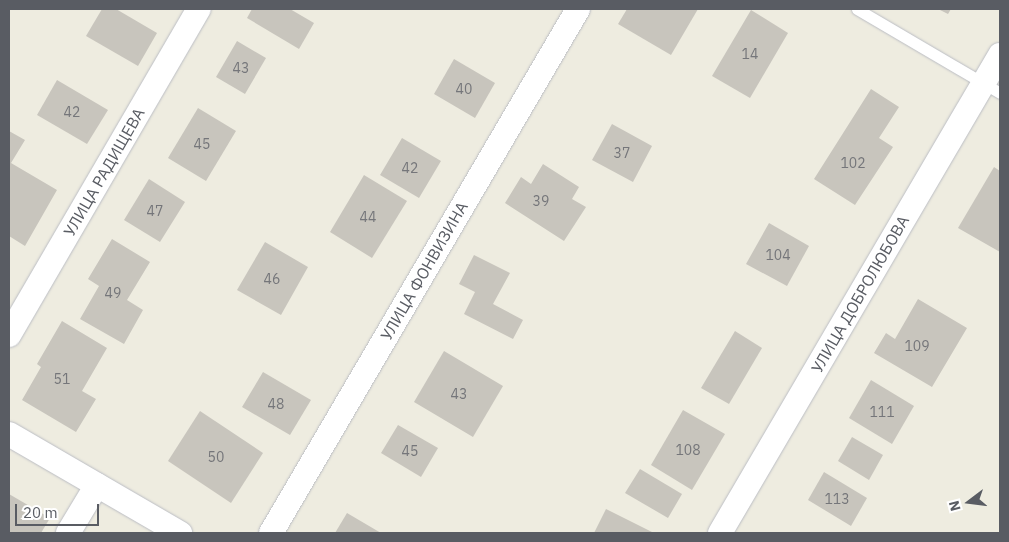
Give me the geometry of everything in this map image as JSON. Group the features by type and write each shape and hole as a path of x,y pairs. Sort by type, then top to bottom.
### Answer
{"street":[{"name":"УЛИЦА РАДИЩЕВА","path":"9,334 198,9"},
{"name":"УЛИЦА ФОНВИЗИНА","path":"271,533 578,9"},
{"name":"УЛИЦА ДОБРОЛЮБОВА","path":"720,533 992,88 1000,55"},
{"path":"9,434 180,533"},
{"path":"68,533 97,485"}],"lane":[{"path":"857,9 992,88"}],"building":[{"path":"102,9 116,9 157,33 138,66 86,36"},
{"path":"252,9 290,9 314,23 299,49 247,18"},
{"path":"627,9 698,9 671,55 618,24"},
{"path":"938,9 951,9 948,14"},
{"path":"751,10 788,33 750,98 712,76"},
{"path":"237,41 266,58 245,94 216,77"},
{"path":"454,59 495,83 475,118 434,94"},
{"path":"57,80 108,110 87,144 37,115"},
{"path":"871,89 899,107 879,138 893,147 855,205 814,179"},
{"path":"198,108 236,131 206,181 168,158"},
{"path":"612,124 652,146 633,182 592,160"},
{"path":"9,131 25,140 11,163 57,190 25,246 9,236"},
{"path":"402,138 441,161 419,198 380,175"},
{"path":"543,164 579,187 572,199 586,207 564,241 505,203 521,177 531,184"},
{"path":"994,167 1000,171 1000,252 958,228"},
{"path":"364,175 407,201 372,258 330,232"},
{"path":"149,179 185,202 160,242 124,220"},
{"path":"769,223 809,246 787,286 746,264"},
{"path":"112,239 150,262 127,300 143,310 124,344 80,319 99,286 88,279"},
{"path":"265,242 308,267 281,315 237,290"},
{"path":"474,255 510,273 493,304 523,320 513,339 464,314 475,292 459,284"},
{"path":"918,299 967,328 932,387 874,353 886,333 895,339"},
{"path":"62,321 107,348 82,391 96,399 76,432 22,400 41,367 37,364"},
{"path":"735,331 762,348 729,404 701,388"},
{"path":"444,351 503,386 473,437 414,402"},
{"path":"263,372 311,400 290,435 242,407"},
{"path":"871,380 914,406 892,444 849,418"},
{"path":"683,410 725,434 692,490 651,465"},
{"path":"200,411 263,453 231,503 168,461"},
{"path":"398,425 438,448 421,477 381,453"},
{"path":"852,437 883,455 869,480 838,461"},
{"path":"640,469 682,494 668,518 625,493"},
{"path":"824,472 867,498 851,526 808,500"},
{"path":"9,494 50,518 41,533 9,533"},
{"path":"606,509 652,532 652,533 594,533"},
{"path":"347,513 381,533 335,533"}]}
